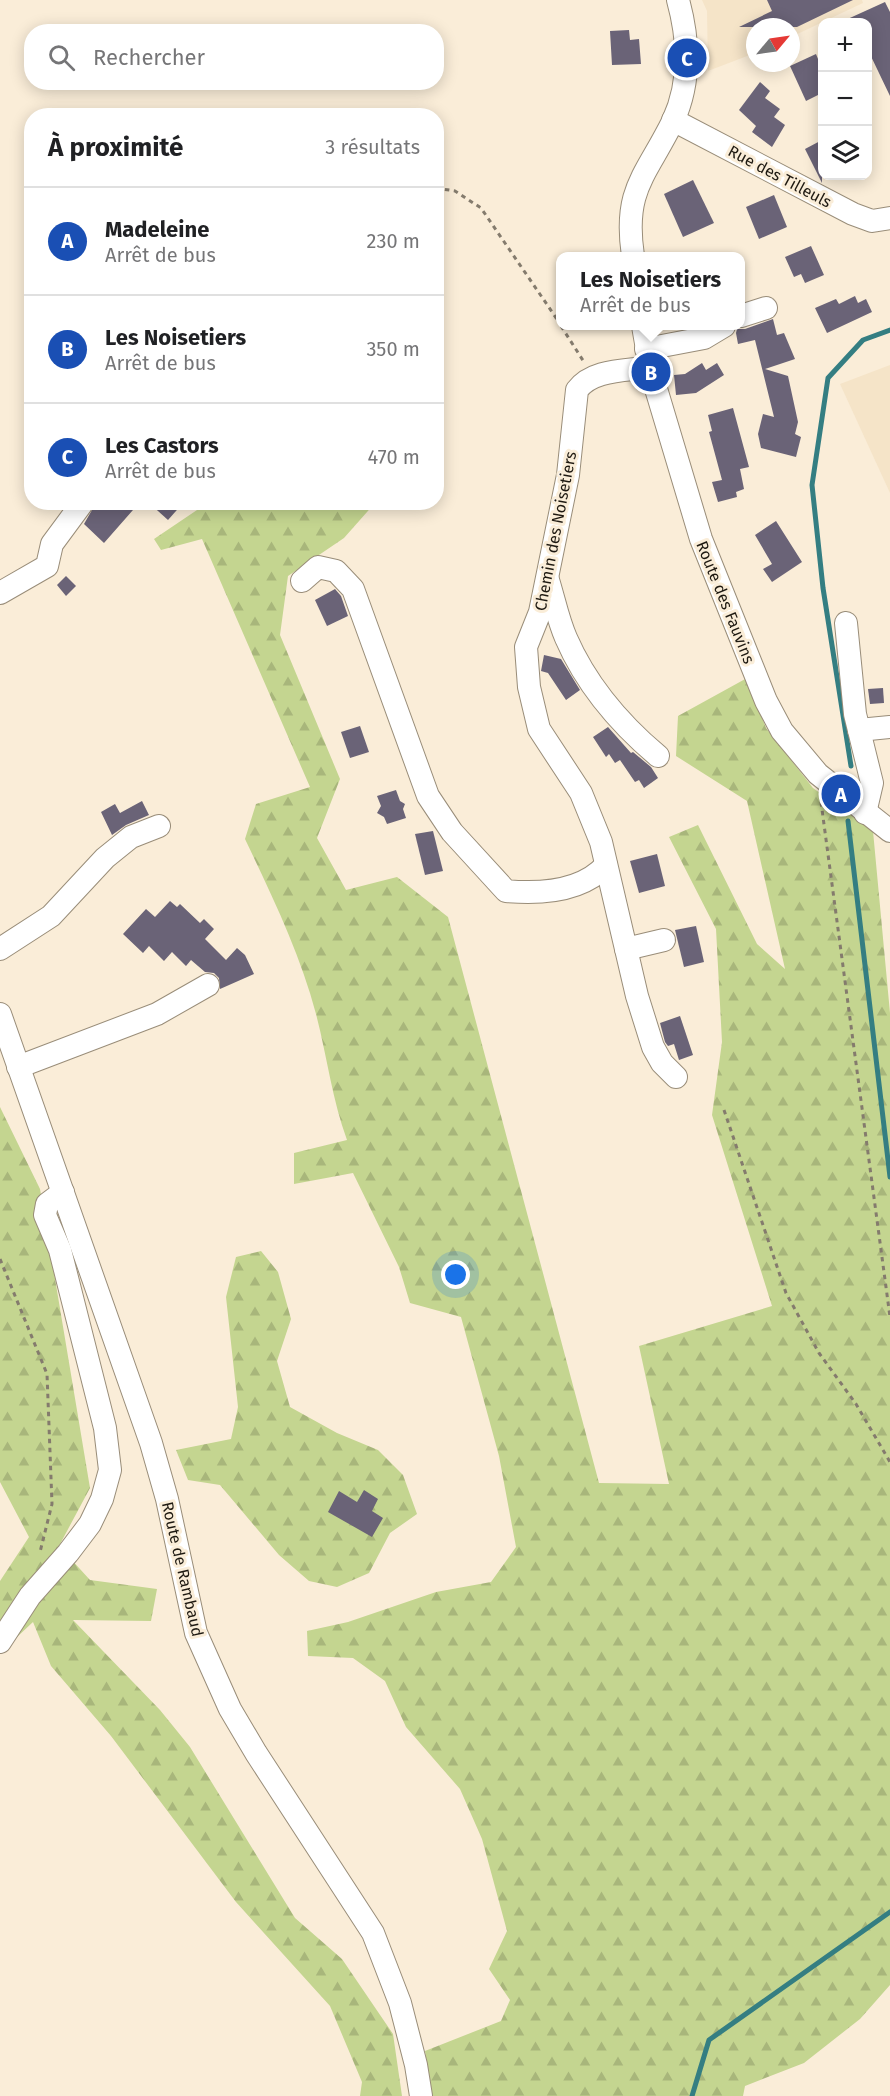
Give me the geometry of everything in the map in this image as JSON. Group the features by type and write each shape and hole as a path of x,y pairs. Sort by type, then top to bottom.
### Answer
{"street":[{"path":"633,252 630,218 632,200 646,167 673,120 683,91 687,58 686,36 678,0"},
{"name":"Rue des Tilleuls","path":"673,120 853,214 872,221 890,218"},
{"path":"745,315 766,308"},
{"name":"Route des Fauvins","path":"644,330 648,358 701,539 766,701 782,731 818,774 890,831"},
{"path":"593,376 704,338 717,330"},
{"name":"Chemin des Noisetiers","path":"593,376 584,380 577,390 568,475 540,612 526,646 529,687 539,729 581,793 601,842 626,949 653,1047 662,1063 676,1077"},
{"path":"0,593 46,566 52,543 77,510"},
{"path":"302,581 318,567 336,571 352,590 428,796 452,832 506,891 537,893 578,884 597,875 606,865"},
{"path":"547,576 566,638 603,701 630,732 658,756"},
{"path":"846,622 848,661 859,730 872,783 866,813"},
{"path":"859,730 890,727"},
{"path":"0,949 51,916 105,858 131,837 159,826"},
{"path":"626,949 664,940"},
{"path":"18,1067 157,1014 208,985"},
{"name":"Route de Rambaud","path":"0,1014 151,1443 167,1500 196,1633 231,1709 256,1753 373,1933 400,2003 421,2096"},
{"path":"0,1642 30,1596 90,1524 102,1499 110,1470 105,1428 60,1250 45,1215 47,1204 63,1192"}],"path":[{"path":"444,189 455,191 481,208 556,318"},
{"path":"564,330 593,376"},
{"path":"818,774 890,1317"},
{"path":"724,1110 786,1293 819,1353 856,1404 890,1462"},
{"path":"0,1259 47,1374 52,1504 38,1562"}],"shaded area":[{"path":"702,0 862,0 863,3 831,18 818,18 818,24 800,33 800,18 746,18 746,56 708,71 707,11"},
{"path":"890,365 890,493 840,384"}],"green space":[{"path":"197,510 369,510 344,538 288,576 280,635 340,779 317,838 346,890 397,877 448,917 599,1483 669,1484 639,1346 772,1306 712,1115 722,1042 716,929 669,837 698,825 757,944 785,969 747,801 676,756 678,716 747,678 766,728 813,788 873,831 890,1013 890,1985 860,2019 804,2063 745,2086 743,2096 432,2096 425,2051 501,2021 510,2000 489,1969 507,1931 482,1839 460,1789 406,1727 385,1681 353,1658 308,1656 307,1631 348,1622 436,1592 491,1582 516,1547 499,1456 461,1317 410,1303 399,1267 353,1173 294,1184 294,1153 347,1140 316,1014 302,969 285,925 245,839 256,804 310,787 202,539 161,550 154,539"},
{"path":"0,1107 40,1189 90,1488 59,1546 90,1580 157,1589 151,1621 73,1620 160,1710 190,1747 295,1918 342,1959 393,2034 402,2096 360,2096 362,2082 330,2006 236,1902 111,1736 51,1666 33,1622 0,1653 0,1581 29,1537 0,1482"},
{"path":"261,1251 278,1272 291,1319 277,1361 290,1407 337,1433 378,1450 403,1475 417,1514 390,1533 369,1573 337,1587 309,1581 279,1555 220,1485 188,1480 176,1450 231,1439 238,1407 226,1297 236,1257"}],"building":[{"path":"767,0 853,0 800,26 800,18 758,18 772,11"},
{"path":"885,2 890,12 890,96 872,58 872,18 850,18"},
{"path":"629,30 630,40 639,39 641,64 612,65 610,31"},
{"path":"816,54 818,59 818,95 806,101 793,72 800,72 800,61"},
{"path":"760,82 770,91 765,98 780,109 774,117 785,125 772,147 752,132 756,126 739,110"},
{"path":"818,142 818,175 805,149"},
{"path":"693,180 714,223 683,237 664,194"},
{"path":"774,195 787,227 759,239 746,207"},
{"path":"811,246 824,275 805,283 801,274 794,277 785,257"},
{"path":"855,296 858,303 866,299 872,312 827,333 815,308 836,299 839,304"},
{"path":"773,319 777,335 784,333 795,359 765,369 788,376 798,422 795,434 801,437 796,457 761,448 758,434 763,414 774,417 755,340 738,344 737,330"},
{"path":"702,363 706,370 717,363 724,375 696,393 676,395 674,375 685,374"},
{"path":"733,408 749,467 740,469 744,489 736,492 737,497 718,502 712,482 722,480 709,432 712,431 708,415"},
{"path":"92,510 133,510 104,543 84,524"},
{"path":"157,510 177,510 168,520"},
{"path":"776,521 802,562 772,582 763,569 772,564 755,535"},
{"path":"66,576 76,586 66,596 57,585"},
{"path":"335,589 341,596 348,616 327,626 315,600"},
{"path":"544,655 561,659 580,690 566,700 548,673 541,671"},
{"path":"883,688 884,703 870,704 868,689"},
{"path":"360,726 369,752 350,758 341,732"},
{"path":"608,727 631,753 633,752 651,767 658,778 644,788 639,780 635,782 620,760 615,763 609,754 606,757 593,737"},
{"path":"396,790 400,801 405,804 403,809 406,818 387,824 384,817 377,813 381,806 377,796"},
{"path":"142,801 149,815 126,825 112,835 101,812 115,804 120,813"},
{"path":"433,831 443,871 425,875 415,834"},
{"path":"657,854 665,886 639,893 630,861"},
{"path":"170,901 177,907 180,904 200,923 204,919 214,929 205,939 226,960 237,948 245,955 254,974 220,989 219,978 214,973 205,972 191,960 186,966 172,952 164,961 149,946 143,953 123,934 146,909 155,917"},
{"path":"696,926 704,962 684,967 675,930"},
{"path":"680,1016 693,1055 679,1060 674,1044 668,1046 665,1042 660,1023"},
{"path":"364,1490 378,1499 372,1511 383,1518 372,1537 328,1512 339,1491 357,1502"}],"waterway":[{"path":"851,766 823,588 812,485 828,378 863,340 890,330"},
{"path":"848,821 890,1177"},
{"path":"692,2096 709,2040 890,1912"}],"place":[{"name":"Les Castors","path":"687,58"},
{"name":"Les Noisetiers","path":"651,372"},
{"name":"Madeleine","path":"841,794"}]}
